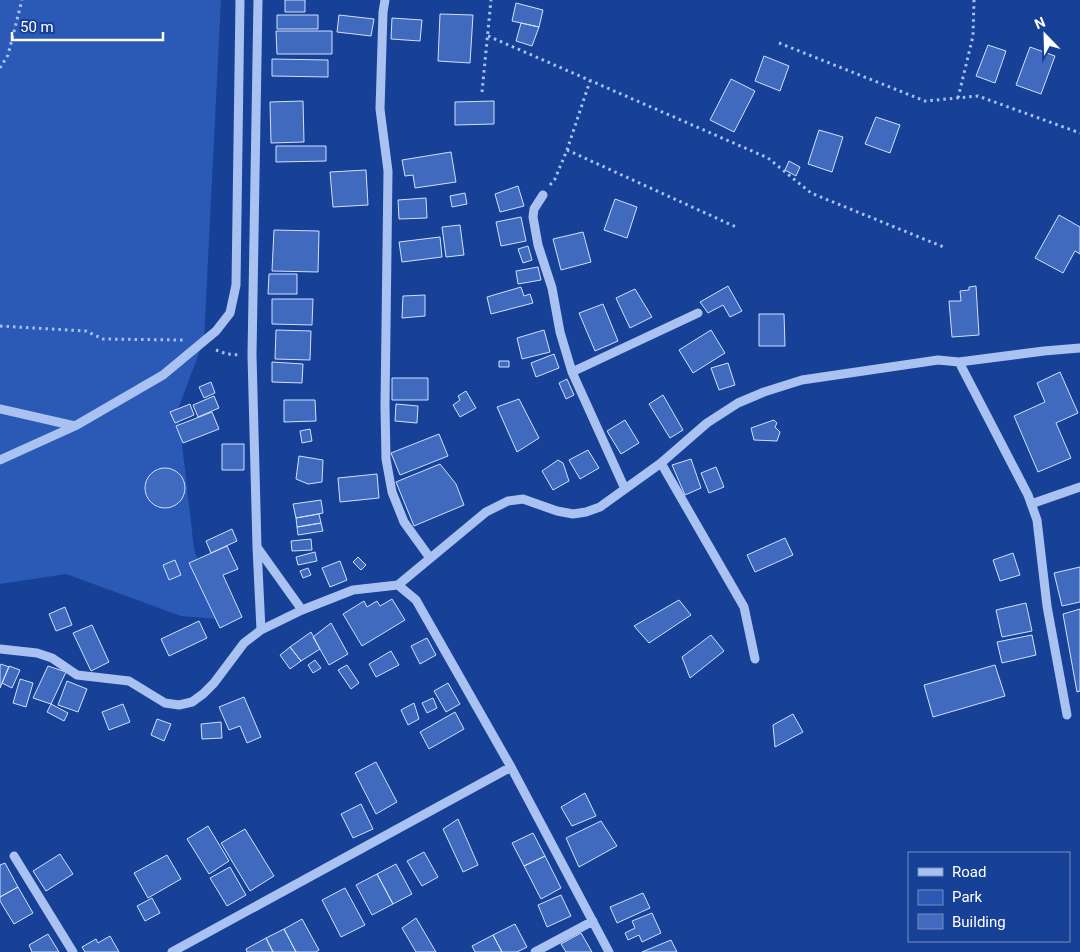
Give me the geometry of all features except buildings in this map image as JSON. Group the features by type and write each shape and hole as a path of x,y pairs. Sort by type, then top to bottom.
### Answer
{"street":[{"path":"0,460 75,426 163,375 216,331 230,313 236,285 240,0"},
{"path":"258,0 252,355 261,630"},
{"path":"384,0 380,109 388,171 386,459 392,492 404,522 430,558"},
{"path":"542,195 534,209 533,217 538,245 552,288 560,332 572,372 625,489"},
{"path":"572,372 698,313"},
{"path":"0,650 37,653 52,658 77,675 129,681 164,703 179,705 192,702 214,683 244,643 261,630 302,610 353,590 398,585 486,512 508,501 523,499 557,511 573,514 600,507 661,463 707,423 738,403 764,392 802,380 938,360 959,362 1080,348"},
{"path":"959,362 1028,495 1036,520 1047,606 1067,715"},
{"path":"0,409 75,426"},
{"path":"661,463 744,606 754,659"},
{"path":"1031,504 1080,487"},
{"path":"257,547 302,610"},
{"path":"398,585 416,600 511,767 609,952"},
{"path":"172,952 511,767"},
{"path":"14,856 73,952"},
{"path":"535,952 593,921"}],"path":[{"path":"0,68 8,55 22,0"},
{"path":"482,92 491,0"},
{"path":"958,98 973,36 974,0"},
{"path":"488,36 768,158 811,193 946,248"},
{"path":"779,43 926,101 978,96 1080,133"},
{"path":"542,195 555,179 590,81"},
{"path":"566,150 736,227"},
{"path":"0,326 86,331 103,339 204,340 201,344 227,354 252,355"}],"green space":[{"path":"0,0 221,0 204,340 178,409 194,549 218,619 181,616 66,574 0,584"}]}
